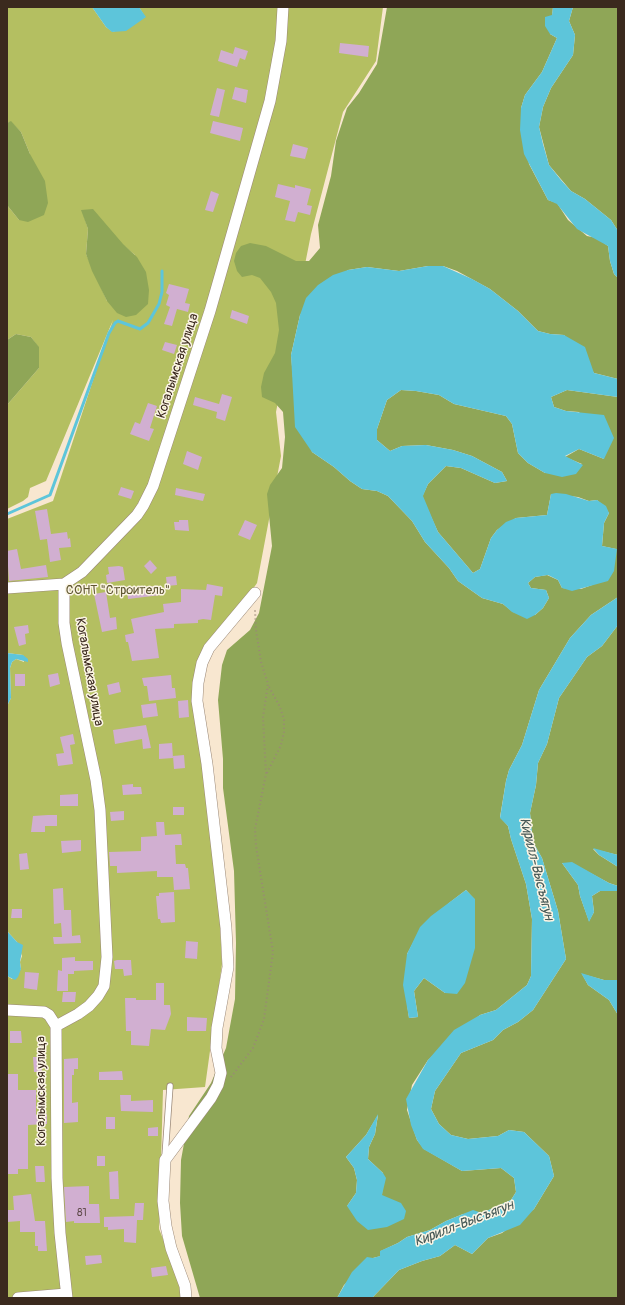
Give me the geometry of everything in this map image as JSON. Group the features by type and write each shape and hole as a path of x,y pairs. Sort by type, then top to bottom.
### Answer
{"street":[{"name":"Когалымская улица","path":"66,1296 57,1178 55,1070 56,1026 78,1014 89,1006 98,996 104,986 107,957 100,810 96,780 67,643 64,623 64,584 79,575 137,515 146,502 153,486 210,311 270,101 281,41 283,7"},
{"path":"7,588 64,584"},
{"path":"186,1298 185,1286 172,1254 166,1226 163,1201 165,1160 211,1098 218,1085 221,1073 216,1048 217,1028 228,968 226,928 207,764 197,701 198,682 202,663 209,648 254,593"},
{"path":"7,1010 44,1012 49,1015 56,1026"},
{"path":"18,1298 66,1296"}],"lane":[{"path":"165,1160 170,1086"}],"path":[{"path":"254,593 256,630 261,662 268,684 280,707 284,720 284,732 281,745 266,774"},
{"path":"227,1081 238,1070 253,1048 264,1019 273,952 266,912 264,886 256,846 255,829 266,774 263,717 268,684"}],"green space":[{"name":"СОНТ \"Строитель\"","path":"7,7 92,7 106,27 113,32 145,17 139,7 383,7 376,61 343,112 311,234 276,412 281,456 257,583 194,676 214,808 222,964 205,1087 163,1090 159,1229 187,1298 7,1298 7,976 12,979 21,969 20,962 22,956 17,942 7,931 7,706 11,698 10,668 12,662 16,659 24,662 23,655 7,653 7,519 53,501 113,320 46,481 30,488 28,497 7,509 7,405 39,368 39,348 31,337 16,334 7,340 7,205 19,220 30,154 21,132 11,122 7,123","holes":["82,210 135,255 107,301 86,254 88,229"]},
{"path":"387,7 553,7 550,34 557,38 542,72 525,95 521,108 529,164 548,200 557,203 568,220 587,236 597,238 608,246 614,274 618,278 618,379 594,373 564,335 538,331 518,311 490,289 457,271 443,266 428,266 399,271 367,267 348,270 300,315 291,355 294,389 312,452 362,489 377,491 388,496 412,521 425,542 449,568 458,581 482,598 503,604 513,612 535,615 543,608 549,598 546,590 531,588 528,583 535,577 547,575 558,580 562,588 581,589 592,585 616,549 602,546 604,523 609,513 597,500 589,501 578,497 551,494 547,515 516,518 497,530 491,538 480,569 473,573 438,532 422,497 428,484 446,466 461,468 495,483 507,481 502,472 472,456 453,450 426,445 402,446 390,451 377,440 377,429 387,400 401,390 416,391 439,395 454,404 506,416 512,424 518,453 528,463 545,473 582,464 565,457 579,449 604,459 579,412 566,411 554,407 551,397 567,390 618,397 618,597 591,615 570,638 539,690 522,745 509,770 506,781 500,817 508,826 526,884 532,919 531,976 527,985 496,1010 480,1015 428,1060 412,1085 407,1110 417,1140 424,1149 462,1171 501,1168 514,1178 516,1192 511,1200 482,1213 463,1214 430,1230 407,1237 381,1251 381,1256 373,1258 344,1285 337,1298 200,1298 182,1236 180,1203 181,1160 189,1116 211,1083 226,1048 235,999 236,943 234,871 223,788 223,759 218,700 222,665 227,650 250,630 259,613 272,546 267,494 270,485 282,468 285,437 283,412 275,403 262,397 261,387 264,373 275,353 279,330 276,303 271,292 260,278 252,275 242,277 237,271 234,261 236,253 241,246 250,243 266,246 296,261 309,261 320,248 318,225 331,176 336,141 347,108 359,93 377,64","holes":["466,890 475,900 475,917 445,993 424,978 414,991 418,1017 409,1018 407,1004 407,954 413,943 449,903","378,1115 375,1134 369,1147 368,1159 383,1173 382,1195 347,1206 356,1193 357,1180 354,1168 346,1157 366,1135"]},
{"path":"573,7 618,7 618,231 611,220 585,199 571,191 549,165 539,127 543,107 551,88 573,55 575,35 569,21"},
{"path":"11,121 21,132 30,154 45,181 48,203 44,215 28,222 19,220 7,205 7,123"},
{"path":"93,209 123,244 137,257 146,272 149,290 148,304 136,315 126,317 117,313 107,301 92,271 86,254 88,229 81,210"},
{"path":"16,334 31,337 39,347 39,368 7,405 7,340"},
{"path":"618,625 618,855 593,849 599,855 618,867 618,886 609,883 579,867 562,863 578,885 580,896 589,921 594,912 592,896 600,891 618,891 618,980 604,980 582,974 588,985 609,1000 618,1015 618,1298 372,1298 399,1270 440,1256 455,1245 472,1254 488,1238 502,1233 534,1209 554,1176 549,1156 524,1132 509,1130 498,1136 468,1139 451,1135 439,1124 431,1109 435,1091 461,1053 493,1040 503,1030 518,1022 533,1010 566,959 558,911 542,858 533,842 530,813 536,785 538,763 547,744 559,698 587,657 602,646"}],"water":[{"path":"92,7 139,7 146,17 126,31 112,32 106,27"},
{"path":"553,7 573,7 569,21 575,35 573,55 551,88 543,107 539,127 543,144 549,165 561,180 571,191 585,199 611,220 618,231 618,278 614,274 608,246 577,229 557,204 548,200 524,154 520,130 521,108 525,95 542,72 557,38 550,34 545,26 545,17 552,15"},
{"path":"428,266 443,266 490,289 518,311 538,331 564,335 585,347 594,373 618,379 618,397 567,390 551,397 554,407 566,411 604,415 614,438 604,459 579,449 565,456 583,465 576,474 562,477 545,473 528,463 518,453 512,424 506,416 454,404 439,395 416,391 401,390 387,400 377,429 377,440 390,451 402,446 426,445 453,450 472,456 502,472 507,481 495,483 461,468 446,466 428,484 423,496 438,532 473,573 480,569 491,538 497,530 506,522 516,518 547,515 551,494 566,494 589,501 597,500 606,506 609,513 604,523 602,546 617,549 614,571 608,581 572,591 562,588 558,580 548,575 535,577 528,583 531,588 546,590 549,598 543,608 535,615 527,619 512,612 503,604 482,598 458,581 449,568 425,542 412,521 388,496 377,491 362,489 350,481 334,467 312,452 295,427 291,355 300,315 306,298 318,285 333,275 348,270 367,267 399,271"},
{"name":"Кирилл-Высъягун","path":"618,597 618,625 602,646 587,657 559,698 547,744 538,763 536,785 530,813 533,842 542,858 558,911 566,959 533,1010 518,1022 503,1030 493,1040 461,1053 435,1091 431,1109 439,1124 451,1135 468,1139 498,1136 509,1130 524,1132 549,1156 554,1176 534,1209 520,1225 488,1238 472,1254 455,1245 440,1256 399,1270 372,1298 337,1298 352,1272 367,1257 373,1258 380,1256 380,1251 407,1237 430,1230 446,1221 473,1210 482,1213 511,1200 516,1192 514,1178 501,1168 462,1171 423,1149 417,1140 411,1125 406,1099 428,1060 454,1030 480,1015 496,1010 527,985 531,976 532,919 526,884 508,826 500,818 506,781 509,770 522,745 539,690 570,638 591,615"},
{"path":"7,653 23,655 28,659 28,662 16,659 12,662 10,668 11,698 7,706"},
{"path":"593,848 618,855 618,867 599,855"},
{"path":"572,862 609,883 618,886 618,891 600,891 592,896 594,912 589,922 580,896 578,885 562,863"},
{"path":"466,890 475,899 475,948 465,983 457,994 445,993 424,978 414,991 418,1017 409,1018 403,985 407,954 420,927 431,916"},
{"path":"7,931 17,942 23,945 20,962 21,969 15,980 7,976"},
{"path":"581,973 604,980 618,980 618,1015 609,1000 588,985"},
{"path":"378,1114 375,1134 369,1147 368,1159 383,1173 386,1178 382,1195 401,1203 406,1211 404,1219 387,1227 368,1230 357,1221 347,1206 356,1193 357,1180 354,1168 346,1157 366,1135"}],"building":[{"path":"340,43 369,46 368,57 339,53"},
{"path":"235,47 248,51 245,60 240,58 237,67 218,61 221,50 233,54"},
{"path":"235,87 248,90 246,103 232,99"},
{"path":"217,88 225,90 219,117 210,115"},
{"path":"213,121 243,128 240,141 210,133"},
{"path":"293,144 308,148 305,159 290,156"},
{"path":"278,184 295,188 295,185 311,189 307,205 312,206 310,215 298,212 295,222 285,220 290,201 275,197"},
{"path":"211,191 219,194 213,212 205,210"},
{"path":"169,284 189,289 185,303 190,304 188,312 177,309 172,326 164,324 170,307 166,305 169,295 166,293"},
{"path":"232,310 249,316 247,324 230,318"},
{"path":"165,342 177,345 174,354 162,350"},
{"path":"222,394 232,397 225,421 216,418 217,412 193,405 195,397 219,404"},
{"path":"148,403 157,406 150,428 154,429 149,441 130,434 135,422 140,424"},
{"path":"187,451 202,457 198,470 183,464"},
{"path":"121,487 134,491 131,499 118,495"},
{"path":"176,488 205,494 203,501 175,495"},
{"path":"47,509 51,534 67,532 68,539 70,538 71,547 59,548 61,560 50,562 47,539 40,540 35,511"},
{"path":"179,520 188,520 189,531 175,530 174,522 179,522"},
{"path":"245,520 257,525 250,540 238,535"},
{"path":"17,549 21,569 46,565 48,577 9,581 7,551"},
{"path":"150,560 157,568 151,574 144,566"},
{"path":"108,567 123,567 125,580 107,583 106,575 109,574"},
{"path":"176,576 177,585 167,586 166,577"},
{"path":"207,584 223,587 222,596 215,595 211,620 203,619 198,620 198,623 174,624 174,628 155,629 159,658 132,661 125,635 134,633 131,619 164,612 163,604 181,602 181,589 206,590"},
{"path":"161,586 161,595 128,599 127,588"},
{"path":"106,592 110,618 116,617 117,629 102,632 94,594"},
{"path":"28,625 29,633 25,634 26,644 19,646 14,627"},
{"path":"58,673 60,684 50,687 48,675"},
{"path":"15,674 25,674 25,686 15,686"},
{"path":"171,675 172,688 175,688 176,698 149,701 147,686 144,686 142,678"},
{"path":"119,682 121,692 109,695 107,685"},
{"path":"188,700 189,717 179,718 178,701"},
{"path":"156,703 158,716 143,718 141,705"},
{"path":"146,725 151,748 143,749 142,739 115,744 113,730"},
{"path":"73,734 75,744 70,745 73,764 58,766 56,754 64,753 60,737"},
{"path":"172,743 173,758 159,759 159,744"},
{"path":"184,755 185,768 174,769 173,756"},
{"path":"133,784 133,787 141,787 142,794 123,795 122,785"},
{"path":"78,794 78,806 60,806 60,795"},
{"path":"173,807 184,807 184,815 173,815"},
{"path":"124,811 124,820 111,821 110,812"},
{"path":"57,815 57,826 45,826 45,832 31,832 33,816"},
{"path":"156,822 164,822 165,835 181,834 182,845 175,845 176,864 185,864 186,868 188,868 190,889 174,890 173,877 157,877 157,871 117,873 117,866 110,866 109,852 141,851 141,837 157,836"},
{"path":"81,840 81,851 62,853 61,841"},
{"path":"27,853 29,869 20,870 19,854"},
{"path":"63,888 64,910 71,910 72,936 80,935 81,943 54,944 53,937 62,937 61,923 54,924 53,889"},
{"path":"174,892 175,922 161,923 160,919 158,919 156,896 159,896 159,893"},
{"path":"12,909 22,909 22,918 11,918"},
{"path":"186,941 198,942 197,959 185,958"},
{"path":"75,957 75,961 93,961 93,970 74,971 74,974 68,974 68,991 57,991 58,970 62,971 62,958"},
{"path":"131,960 132,975 124,976 123,969 115,969 114,961"},
{"path":"25,972 39,973 37,990 24,988"},
{"path":"156,983 164,983 164,1005 170,1005 171,1014 165,1030 151,1029 149,1046 131,1045 131,1031 126,1031 125,998 136,998 136,1000 156,1000"},
{"path":"63,992 76,992 75,1002 62,1002"},
{"path":"187,1017 207,1018 206,1031 187,1031"},
{"path":"10,1031 21,1031 22,1043 10,1043"},
{"path":"33,1057 41,1057 42,1072 34,1072"},
{"path":"78,1058 78,1069 74,1069 74,1075 72,1075 72,1103 78,1102 78,1122 64,1123 64,1059"},
{"path":"122,1071 123,1080 99,1080 99,1072"},
{"path":"8,1074 18,1074 18,1090 36,1090 36,1115 47,1114 47,1124 28,1125 28,1169 18,1169 18,1174 7,1174"},
{"path":"120,1095 131,1095 131,1101 153,1100 153,1112 121,1111"},
{"path":"106,1117 115,1117 115,1129 106,1129"},
{"path":"158,1127 158,1136 148,1136 148,1128"},
{"path":"97,1156 105,1156 105,1166 97,1166"},
{"path":"35,1166 44,1166 45,1182 36,1182"},
{"path":"118,1171 119,1199 110,1199 109,1172"},
{"path":"89,1186 89,1204 99,1204 100,1223 74,1223 74,1221 66,1222 64,1187"},
{"path":"31,1194 35,1221 45,1221 47,1251 38,1251 38,1246 35,1246 35,1232 20,1232 20,1221 7,1222 7,1210 14,1210 13,1196"},
{"path":"135,1203 144,1203 143,1220 137,1220 136,1243 124,1242 124,1229 108,1230 108,1227 104,1227 104,1217 134,1216"},
{"path":"101,1255 102,1263 86,1265 85,1256"},
{"path":"166,1266 168,1275 152,1277 151,1268"}],"waterway":[{"path":"7,514 50,495 109,333 118,321 140,329 148,323 159,304 162,292 162,271"}]}
